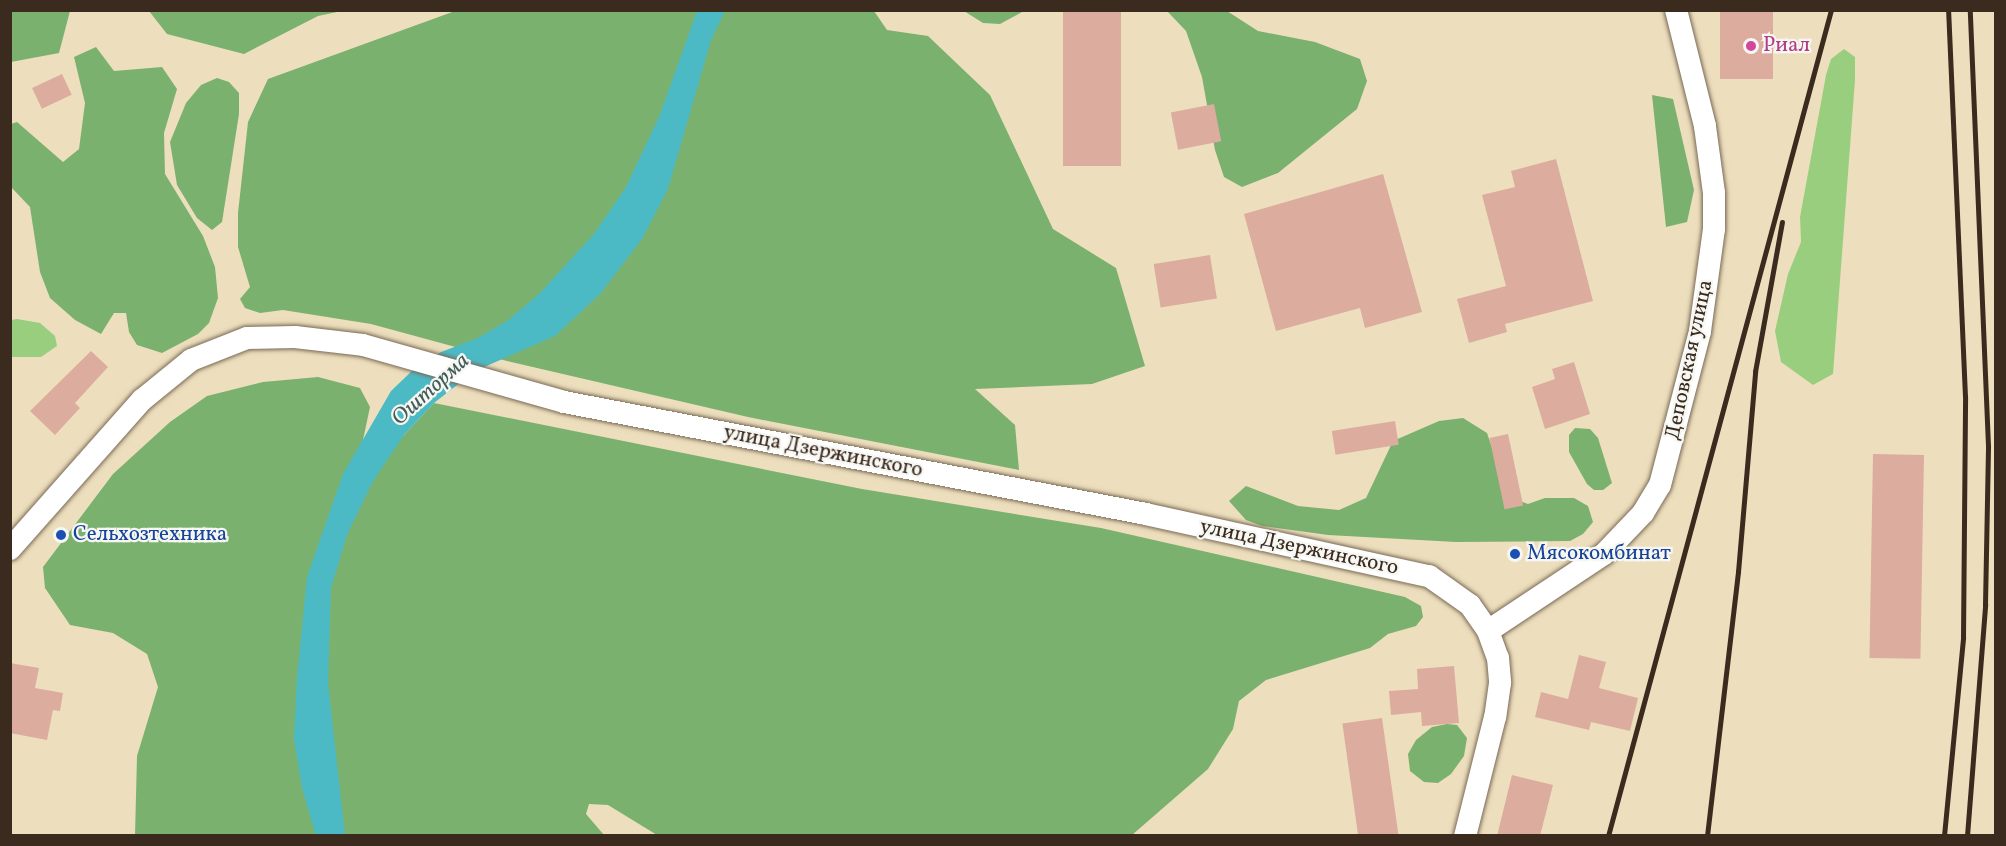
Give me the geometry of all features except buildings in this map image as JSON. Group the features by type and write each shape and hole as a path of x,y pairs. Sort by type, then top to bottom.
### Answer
{"street":[{"name":"Деповская улица","path":"1488,631 1604,554 1643,513 1660,485 1700,331 1714,229 1714,193 1705,126 1676,10"},
{"name":"улица Дзержинского","path":"10,549 142,400 190,360 247,338 296,337 363,345 496,386 1146,513 1429,576 1470,605 1488,631 1498,658 1500,683 1465,836"}],"green space":[{"path":"11,10 70,11 59,53 11,62"},
{"path":"149,11 342,11 318,16 244,54 167,34"},
{"path":"455,11 874,11 887,30 928,36 990,95 1053,229 1116,268 1145,366 1092,384 975,389 1015,425 1019,470 748,417 507,361 371,324 283,310 260,313 245,308 240,299 250,287 238,247 238,213 248,122 268,79"},
{"path":"964,11 1024,11 1000,24 983,23"},
{"path":"1167,11 1227,11 1258,31 1315,42 1360,59 1367,81 1357,109 1278,173 1242,187 1224,177 1215,150 1202,77 1186,31"},
{"path":"96,47 114,71 162,67 177,89 164,133 165,174 203,236 215,267 218,298 209,323 198,334 162,353 137,345 129,332 126,313 114,313 101,334 75,320 50,298 40,272 30,207 11,187 11,124 17,122 63,162 79,149 85,103 74,57"},
{"path":"1844,49 1855,57 1855,80 1833,374 1813,385 1781,362 1775,331 1788,274 1801,242 1800,217 1826,75 1831,59"},
{"path":"217,78 229,82 239,93 239,114 222,222 212,230 197,218 177,185 170,142 186,103 201,85"},
{"path":"1652,95 1673,99 1694,190 1687,222 1666,227"},
{"path":"11,320 40,323 55,336 57,346 41,357 11,357"},
{"path":"318,377 360,388 370,407 363,440 369,453 404,435 434,403 862,489 1101,528 1405,597 1421,606 1423,617 1416,626 1388,634 1370,648 1266,680 1239,701 1233,729 1208,769 1132,835 657,835 608,805 589,804 586,814 604,835 135,836 137,756 158,687 147,654 113,633 70,625 45,588 43,567 113,474 170,422 207,396 263,382"},
{"path":"1463,418 1487,433 1509,497 1528,504 1545,498 1574,498 1588,506 1593,522 1583,534 1570,541 1456,542 1328,535 1262,526 1246,520 1229,501 1246,486 1298,506 1339,510 1366,498 1393,441 1439,421"},
{"path":"1575,428 1590,429 1598,438 1612,483 1603,490 1594,490 1587,484 1569,452 1569,435"},
{"path":"1457,725 1467,738 1464,756 1451,774 1438,783 1424,782 1410,771 1408,754 1416,740 1432,727"}],"water":[{"name":"Ошторма","path":"697,11 725,11 711,40 668,189 642,239 600,294 555,336 475,371 434,403 404,435 373,481 347,535 331,588 328,683 345,835 316,836 302,788 294,739 297,678 307,577 343,474 391,391 414,369 441,352 478,338 507,321 539,294 594,234 626,187 659,117"}],"railway":[{"path":"1608,836 1831,10"},
{"path":"1944,836 1963,638 1965,397 1948,10"},
{"path":"1967,836 1985,605 1988,446 1970,10"},
{"path":"1707,836 1738,572 1755,372 1782,222"}],"place":[{"name":"Риал","path":"1751,46"},
{"name":"Сельхозтехника","path":"61,535"},
{"name":"Мясокомбинат","path":"1515,554"}]}
